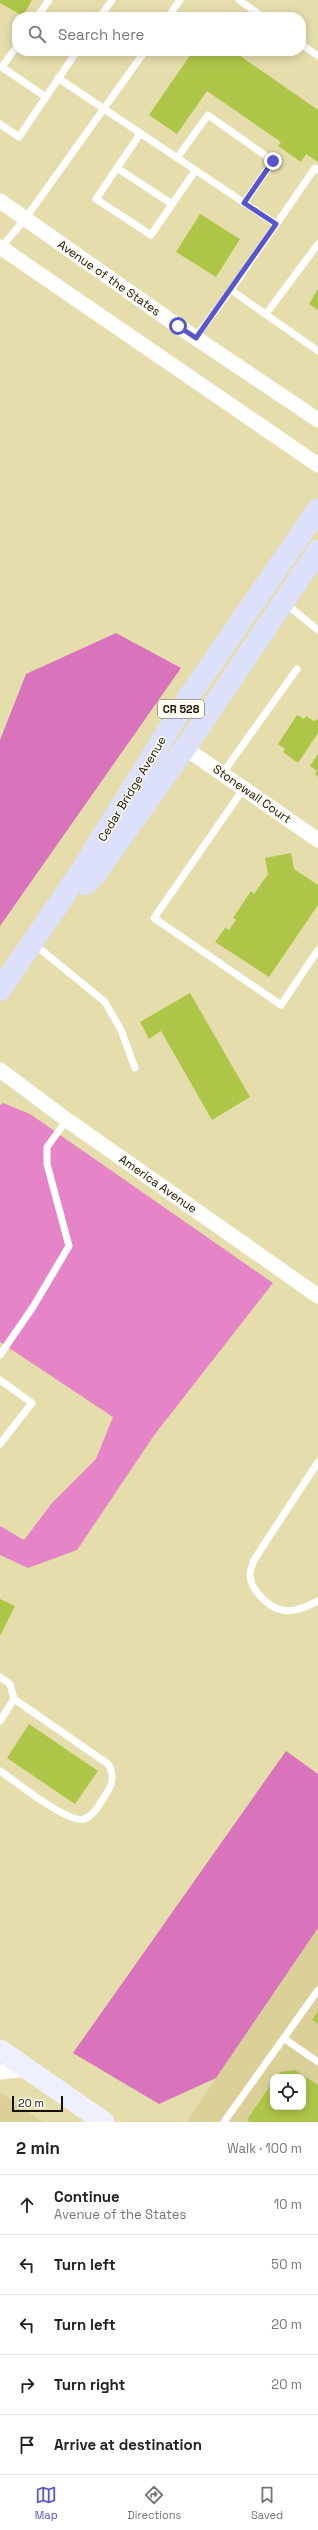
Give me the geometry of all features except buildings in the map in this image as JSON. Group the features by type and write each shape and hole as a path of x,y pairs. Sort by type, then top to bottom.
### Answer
{"main road":[{"name":"Cedar Bridge Avenue","path":"0,990 83,868 188,698 318,508"},
{"path":"52,914 95,875 185,748 318,551"},
{"path":"0,2050 104,2122"}],"street":[{"name":"Avenue of the States","path":"0,201 196,338 318,420"},
{"path":"0,248 318,465"},
{"name":"Stonewall Court","path":"185,748 318,840"},
{"name":"America Avenue","path":"0,1070 67,1120 318,1296"},
{"path":"0,2072 27,2069"}],"lane":[{"path":"41,12 49,0"},
{"path":"104,12 112,0"},
{"path":"172,12 180,0"},
{"path":"239,0 256,12"},
{"path":"306,48 318,56"},
{"path":"12,52 1,66 46,97"},
{"path":"0,124 19,137 73,56"},
{"path":"0,248 25,219 105,110 142,56"},
{"path":"58,78 276,224"},
{"path":"177,158 208,115 273,161 244,203"},
{"path":"140,134 96,198 132,223 151,235 195,171"},
{"path":"117,168 172,204"},
{"path":"196,338 315,168 318,170"},
{"path":"266,314 318,244"},
{"path":"231,290 318,351"},
{"path":"283,602 318,630"},
{"path":"222,774 297,669"},
{"path":"244,788 154,918 281,1005 318,950"},
{"path":"32,943 105,1002 120,1030 135,1068"},
{"path":"0,1355 33,1307 68,1246 59,1203 51,1182 47,1158 47,1146 67,1120"},
{"path":"0,1380 32,1403 0,1444"},
{"path":"318,1462 254,1560 250,1575 254,1588 270,1605 282,1611 303,1609 318,1601"},
{"path":"0,1677 10,1684 14,1700 108,1764 113,1778 112,1786 95,1811 89,1816 78,1820 65,1815 0,1771"},
{"path":"0,1721 14,1700"},
{"path":"224,2122 285,2039 318,1990"},
{"path":"285,2039 318,2062"}],"shaded area":[{"path":"116,633 181,668 0,926 0,740 26,674"},
{"path":"3,1103 30,1114 273,1283 155,1434 77,1550 28,1568 0,1555 0,1526 24,1540 52,1503 96,1459 113,1417 0,1342 0,1105"},
{"path":"286,1751 318,1774 318,1928 216,2078 159,2104 73,2053"},
{"path":"318,1928 318,2122 187,2122 216,2078"},
{"path":"0,2092 43,2122 0,2122"}],"route":[{"path":"178,326 196,338 276,224 244,203 273,161"}]}
